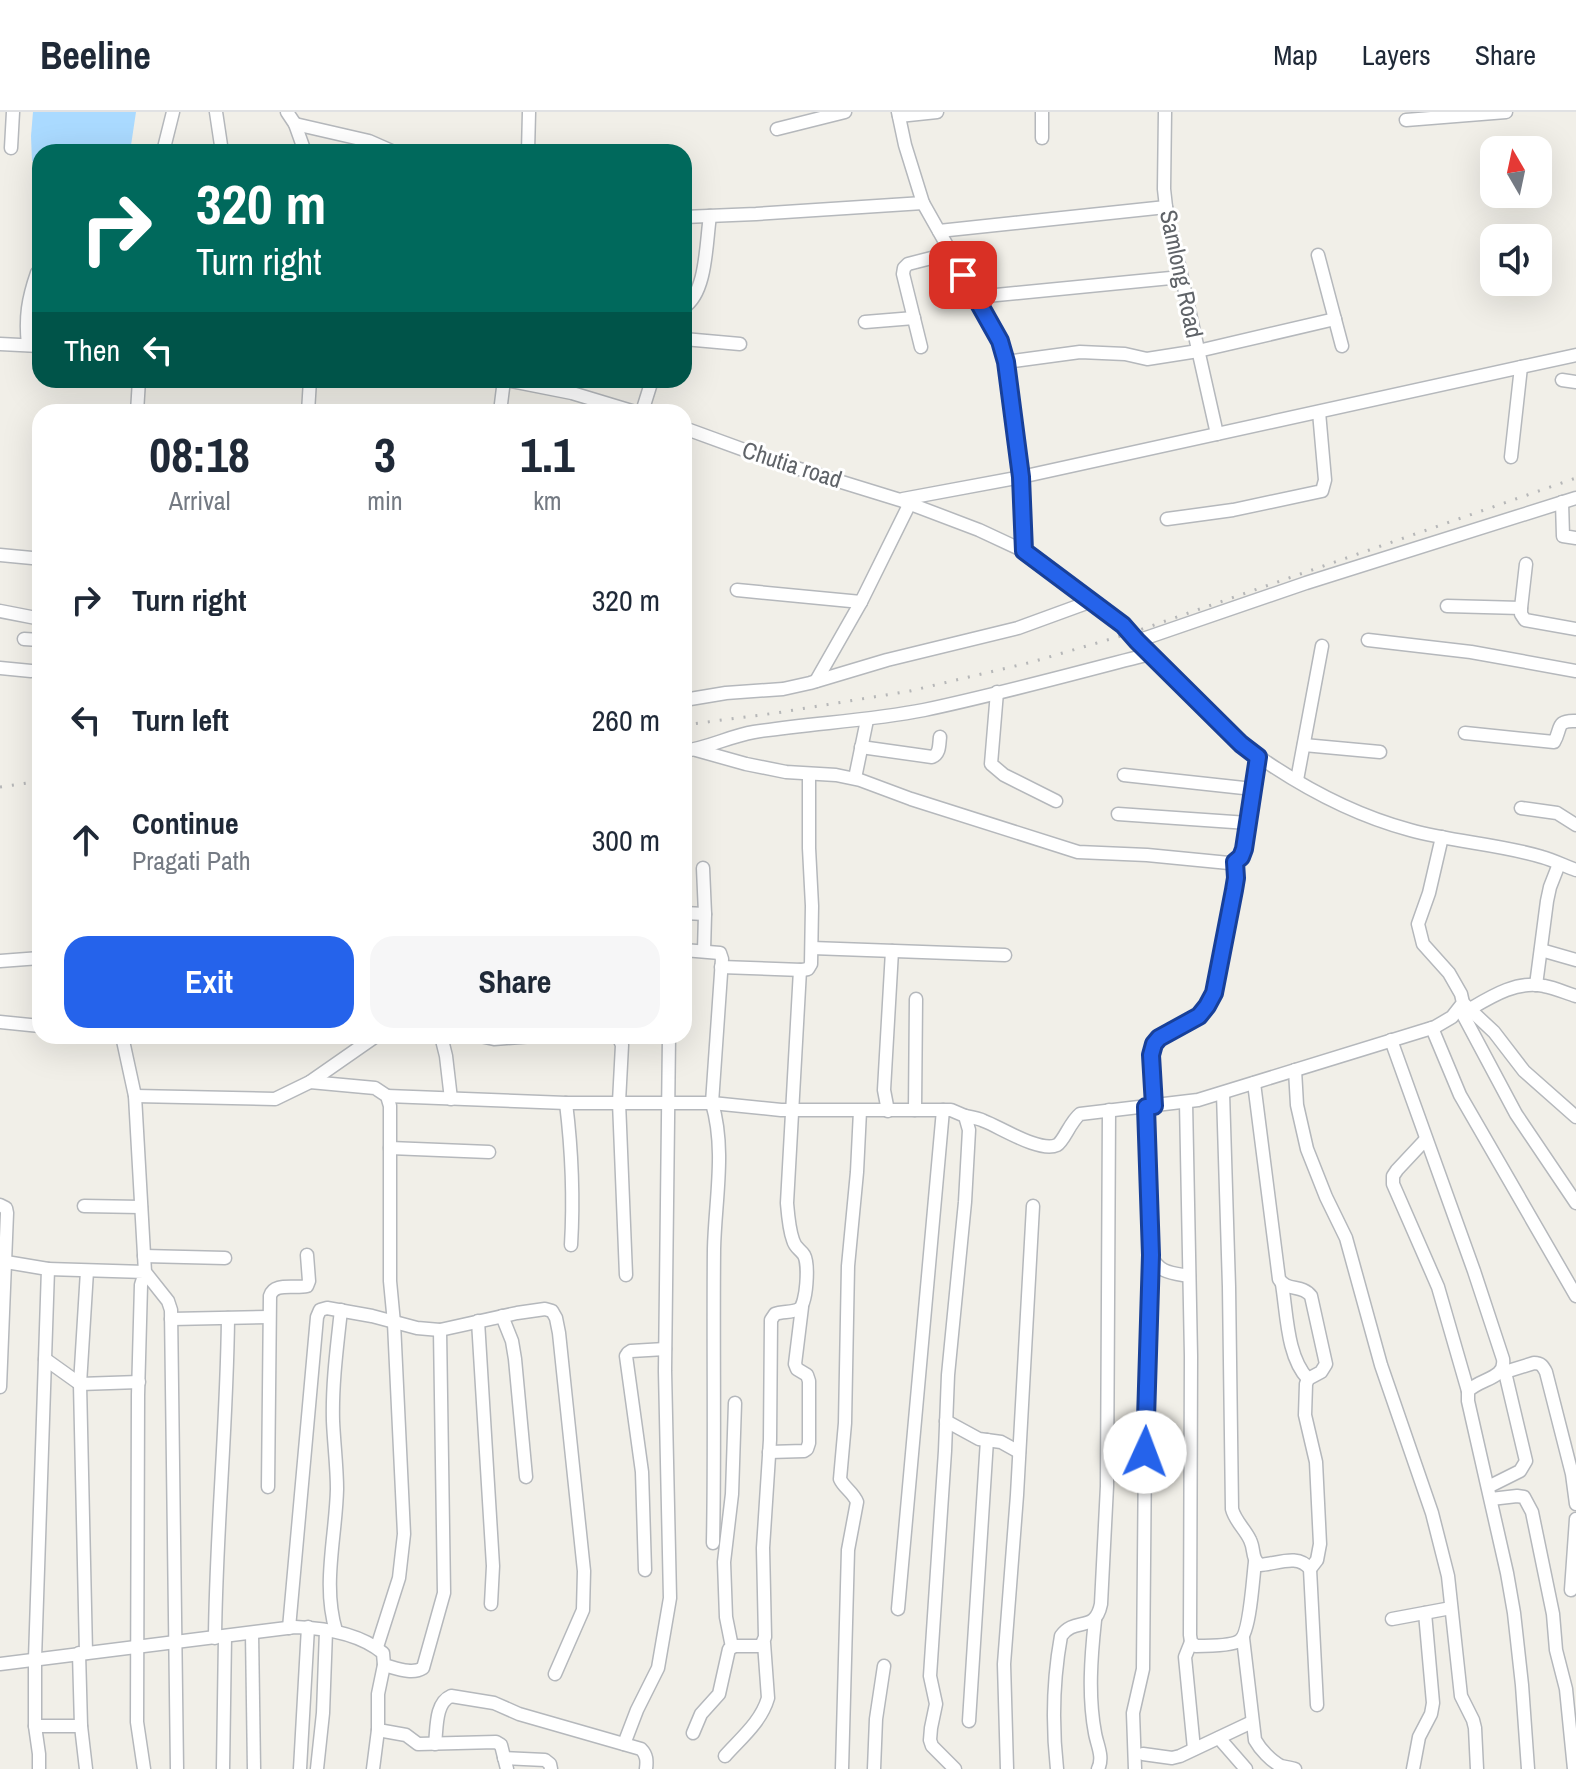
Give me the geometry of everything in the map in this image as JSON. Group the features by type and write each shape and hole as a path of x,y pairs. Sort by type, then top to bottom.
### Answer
{"street":[{"path":"11,148 13,112"},
{"path":"165,144 173,112"},
{"path":"216,112 221,144"},
{"path":"287,112 302,144"},
{"path":"528,144 529,112"},
{"path":"777,129 845,112"},
{"path":"937,112 898,114 923,203 1000,341 1006,362 1021,477 1024,551"},
{"path":"1042,112 1042,138"},
{"name":"Samlong Road","path":"1165,112 1166,207 1217,434"},
{"path":"1406,120 1506,112"},
{"path":"295,124 376,144"},
{"path":"692,217 923,203"},
{"path":"939,231 1166,207"},
{"path":"692,300 700,286 710,216"},
{"path":"921,347 904,268 908,264 951,253"},
{"path":"1318,255 1342,346"},
{"path":"976,297 1181,277"},
{"path":"32,289 26,327 32,340"},
{"path":"865,322 914,318"},
{"path":"1006,362 1080,352 1125,354 1147,359 1198,351 1335,319"},
{"path":"692,340 740,344"},
{"path":"0,344 32,345"},
{"path":"816,681 861,602 905,501 1576,355"},
{"path":"1511,457 1521,367"},
{"path":"546,388 608,404"},
{"path":"1167,519 1233,510 1322,491 1325,480 1319,412"},
{"name":"Chutia road","path":"692,431 780,463 905,501 1024,551 1123,625 1241,744 1323,795 1412,831 1541,857 1576,870"},
{"path":"1137,641 1306,583 1576,498"},
{"path":"1562,502 1563,536 1576,538"},
{"path":"0,555 32,558"},
{"path":"1526,564 1521,608 1525,620 1576,629"},
{"path":"737,590 861,602"},
{"path":"692,699 783,689 816,681 896,657 1018,628 1092,601"},
{"path":"1447,606 1521,608"},
{"path":"0,611 32,617"},
{"path":"24,639 32,640"},
{"path":"1368,640 1471,652 1576,671"},
{"path":"1297,780 1322,646"},
{"path":"692,749 757,731 867,720 925,710 1150,654"},
{"path":"0,668 31,671"},
{"path":"997,692 991,764 1004,775 1056,801"},
{"path":"855,778 867,720"},
{"path":"1465,733 1554,742 1562,723 1576,721"},
{"path":"861,747 932,757 938,752 940,737"},
{"path":"1304,745 1380,752"},
{"path":"692,750 786,772 855,778 1078,852 1229,863 1241,857 1244,849 1258,757"},
{"path":"721,967 800,970 808,969 811,964 809,774"},
{"path":"1124,775 1253,789"},
{"path":"1521,808 1557,813 1576,825"},
{"path":"1118,814 1248,823"},
{"path":"1442,837 1418,924 1423,944 1449,973 1516,1114 1576,1203"},
{"path":"1135,1769 1133,1713 1143,1669 1151,1255 1151,1055 1159,1038 1199,1016 1214,993 1236,878 1235,862"},
{"path":"1536,985 1547,901 1559,864"},
{"path":"703,868 704,951"},
{"path":"692,913 705,914"},
{"path":"812,948 1005,955"},
{"path":"692,950 720,953 721,967 712,1103 719,1141 715,1218 713,1543"},
{"path":"1541,950 1576,960"},
{"path":"888,1111 884,1090 892,951"},
{"path":"0,961 32,959"},
{"path":"769,1452 804,1451 809,1443 809,1381 795,1364 805,1301 807,1263 792,1239 787,1203 800,970"},
{"path":"310,1082 375,1088 387,1096 451,1099 712,1103 793,1110 959,1111 1024,1140 1052,1146 1063,1139 1080,1114 1186,1102 1223,1093 1432,1028 1464,1007 1500,992 1536,985 1576,996"},
{"path":"915,1110 916,999"},
{"path":"1464,1007 1494,1032 1524,1071 1576,1117"},
{"path":"0,1022 32,1025"},
{"path":"1432,1028 1460,1095 1576,1296"},
{"path":"1391,1040 1503,1359 1526,1461 1520,1471 1489,1493"},
{"path":"124,1044 135,1096 145,1272 141,1285 139,1382 137,1722 144,1769"},
{"path":"135,1096 275,1099 310,1082 359,1044"},
{"path":"443,1044 451,1099"},
{"path":"622,1044 619,1102 626,1275"},
{"path":"624,1744 658,1668 670,1598 665,1349 669,1044"},
{"path":"1295,1070 1297,1105 1307,1149 1346,1238 1381,1365 1432,1513 1448,1576 1461,1696 1475,1728 1477,1769"},
{"path":"1254,1083 1279,1279 1293,1355 1300,1371 1308,1379 1305,1415 1316,1462 1320,1544 1317,1560 1310,1569 1317,1705"},
{"path":"1223,1093 1232,1509 1253,1545 1255,1562 1243,1638 1255,1740 1277,1763 1295,1769"},
{"path":"377,1647 399,1578 404,1534 390,1281 390,1106 387,1096"},
{"path":"1186,1102 1191,1356 1191,1642 1185,1657 1194,1749"},
{"path":"566,1103 574,1201 571,1245"},
{"path":"898,1609 943,1110"},
{"path":"1098,1769 1101,1755 1094,1727 1090,1667 1095,1620 1101,1604 1107,1486 1109,1110"},
{"path":"842,1769 848,1550 857,1502 840,1479 845,1423 848,1266 860,1111"},
{"path":"955,1769 932,1746 930,1740 936,1704 930,1676 948,1375 966,1188 969,1130 965,1116"},
{"path":"1426,1139 1397,1170 1393,1184 1438,1287 1468,1391 1514,1613 1528,1769"},
{"path":"390,1148 489,1152"},
{"path":"0,1205 6,1208 7,1213 0,1387"},
{"path":"84,1206 141,1207"},
{"path":"1007,1769 1004,1664 1033,1206"},
{"path":"268,1487 271,1291 275,1287 307,1286 307,1255"},
{"path":"1151,1255 1161,1270 1189,1276"},
{"path":"144,1256 225,1258"},
{"path":"6,1262 48,1269 145,1272"},
{"path":"39,1769 35,1726 35,1659 48,1269"},
{"path":"86,1769 81,1726 80,1384 87,1271"},
{"path":"145,1272 168,1301 171,1310 177,1769"},
{"path":"1282,1284 1288,1288 1300,1288 1311,1296 1326,1364 1321,1372 1308,1379"},
{"path":"725,1756 758,1720 768,1698 763,1548 769,1452 771,1320 782,1311 795,1311 802,1307"},
{"path":"289,1628 320,1310 341,1310 440,1330 545,1309 552,1311 559,1333 584,1571 583,1610 555,1674"},
{"path":"317,1769 332,1617 329,1589 337,1489 333,1421 341,1310"},
{"path":"502,1316 515,1359 526,1477"},
{"path":"171,1319 269,1317"},
{"path":"223,1769 220,1637 215,1591 228,1318"},
{"path":"478,1321 493,1566 491,1604"},
{"path":"384,1665 412,1672 423,1668 444,1593 440,1330"},
{"path":"645,1570 642,1472 626,1356 631,1351 665,1349"},
{"path":"45,1359 80,1384 139,1382"},
{"path":"1468,1391 1505,1370 1534,1363 1543,1366 1572,1474 1576,1504"},
{"path":"732,1647 726,1617 724,1562 732,1494 735,1403"},
{"path":"946,1421 968,1434 1001,1442 1019,1452"},
{"path":"969,1721 987,1440"},
{"path":"1489,1493 1524,1497 1532,1512 1553,1614 1556,1650 1566,1689 1574,1769"},
{"path":"1548,1593 1574,1590 1576,1519"},
{"path":"1255,1562 1260,1565 1302,1561 1310,1569"},
{"path":"1392,1619 1451,1608"},
{"path":"1413,1769 1419,1737 1433,1703 1425,1613"},
{"path":"1057,1769 1053,1709 1061,1636 1066,1629 1095,1620"},
{"path":"300,1769 308,1627"},
{"path":"0,1664 289,1628 331,1631 377,1647 383,1653 373,1769"},
{"path":"252,1633 254,1769"},
{"path":"1191,1642 1204,1646 1238,1642 1243,1638"},
{"path":"732,1647 756,1648 764,1643"},
{"path":"693,1733 701,1714 719,1694 732,1647"},
{"path":"874,1769 876,1719 884,1666"},
{"path":"435,1744 440,1710 443,1701 451,1696 494,1703 519,1714 641,1749 645,1753 646,1769"},
{"path":"1143,1754 1172,1758 1252,1722"},
{"path":"35,1726 81,1726"},
{"path":"378,1730 406,1735 418,1744 496,1742 501,1745 505,1763 545,1760 551,1769"},
{"path":"1219,1738 1246,1769"}],"water":[{"path":"33,112 136,112 131,144 32,144 32,161 31,136"}],"railway":[{"path":"692,724 910,691 1032,662 1131,633 1576,478"},
{"path":"0,787 32,782"}],"route":[{"path":"963,275 1000,341 1006,362 1021,477 1024,551 1123,625 1241,744 1258,757 1244,849 1235,862 1236,878 1214,993 1199,1016 1159,1038 1151,1055 1154,1106 1146,1107 1151,1255 1145,1452"}]}
